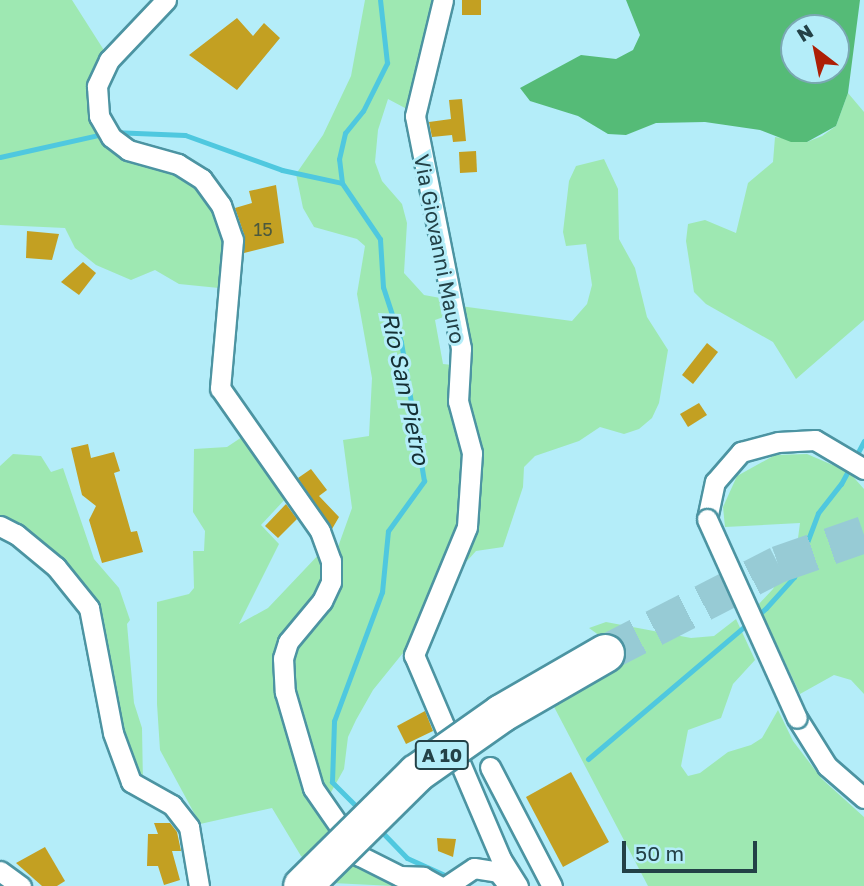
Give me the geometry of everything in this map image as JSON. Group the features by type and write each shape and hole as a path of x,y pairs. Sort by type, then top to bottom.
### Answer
{"highway":[{"name":"A 10","path":"302,886 416,773 501,713 605,653"}],"street":[{"path":"166,0 109,61 97,86 99,116 110,137 128,150 178,164 202,179 221,205 233,240 220,388 320,531 331,561 331,582 322,601 288,642 283,659 285,692 309,781 360,856 400,876 423,877 445,885 474,868 498,872 509,886"},
{"name":"Via Giovanni Mauro","path":"443,0 415,116 461,348 458,401 472,453 467,527 414,655 501,859 518,886"},
{"path":"864,469 816,440 778,442 741,452 715,482 707,520 797,718 827,766 864,798"},
{"path":"0,526 16,534 56,567 89,608 113,733 131,782 172,805 189,827 200,886"},
{"path":"490,767 552,886"},
{"path":"0,871 21,886"}],"green space":[{"path":"0,0 72,0 107,55 92,90 90,119 100,136 206,189 226,233 219,288 179,284 155,270 131,280 96,265 75,248 65,228 0,225"},
{"path":"365,0 431,0 433,5 409,117 405,108 388,99 378,130 375,162 382,181 402,204 407,223 404,273 424,295 446,299 449,315 435,320 443,364 453,365 468,466 462,516 411,643 373,690 356,720 348,737 344,769 330,794 326,823 394,886 332,883 301,856 272,808 200,824 160,750 157,704 157,602 189,594 194,588 193,551 204,551 205,531 193,512 194,449 227,447 245,435 288,496 261,525 279,544 239,624 268,608 323,550 321,590 273,658 289,655 337,588 343,570 338,547 352,508 343,440 369,436 372,378 357,294 365,246 357,239 314,227 303,208 296,174 323,135 351,76"},
{"path":"626,0 860,0 850,78 850,14 780,14 780,84 849,84 836,126 807,142 791,142 760,130 705,122 656,123 626,135 608,134 578,116 530,101 520,88 581,55 616,59 633,50 640,35"},
{"path":"848,93 864,112 864,320 796,379 773,342 706,304 694,292 686,241 688,224 705,220 736,233 748,183 773,162 775,137 807,142 822,136 836,126"},
{"path":"604,159 618,189 619,239 635,268 647,317 668,350 659,403 652,418 639,429 624,434 600,427 579,441 535,456 524,467 523,487 503,547 476,551 467,561 480,482 466,418 460,306 572,321 587,304 592,285 586,244 566,246 563,232 569,181 576,166"},
{"path":"13,454 41,456 51,472 63,468 94,559 119,588 130,620 127,624 134,703 142,728 143,784 126,754 95,611 0,519 0,466"},
{"path":"807,454 849,472 864,489 864,694 851,680 834,675 800,694 758,605 773,589 797,546 800,523 725,527 723,507 737,476 775,455"},
{"path":"736,619 755,660 733,684 721,718 688,730 681,766 688,776 700,773 728,752 751,745 762,738 778,710 793,741 822,779 864,817 864,886 648,886 552,703 607,641 589,628 606,622 691,638 714,636"}],"building":[{"path":"462,0 481,0 481,15 462,15"},
{"path":"237,18 253,36 264,23 280,38 237,90 189,55"},
{"path":"462,99 466,141 453,142 452,135 432,137 429,122 451,119 449,100"},
{"path":"476,151 477,172 460,173 459,152"},
{"path":"276,185 284,243 244,253 245,237 235,208 252,203 249,191"},
{"path":"27,231 59,234 52,260 26,258"},
{"path":"83,262 96,273 79,295 61,282"},
{"path":"707,343 718,352 693,384 682,375"},
{"path":"699,403 707,415 688,427 680,414"},
{"path":"88,444 91,458 114,452 120,471 114,473 131,532 137,531 143,552 102,563 89,520 96,506 82,495 71,448"},
{"path":"311,469 327,490 319,496 339,517 332,529 298,478"},
{"path":"286,504 297,519 278,538 265,526"},
{"path":"425,711 433,731 406,744 397,726"},
{"path":"571,772 609,842 563,867 526,797"},
{"path":"154,823 170,823 177,832 181,851 172,851 180,880 164,885 158,866 147,866 148,834 158,834"},
{"path":"437,838 456,839 453,857 438,851"},
{"path":"45,847 65,881 57,886 42,886 16,863"}],"waterway":[{"name":"Rio San Pietro","path":"360,810 332,782 334,721 382,592 388,531 424,481 401,342 383,287 380,239 342,183 339,159 345,133 363,111 387,63 380,0"},
{"path":"112,132 185,135 282,170 342,183"},
{"path":"0,157 103,134"},
{"path":"588,759 766,608 794,577 818,513 841,484 864,441"},
{"name":"Rio San Pietro","path":"379,829 407,858 451,878"}],"tunnel":[{"path":"605,653 778,564 864,534"}]}
